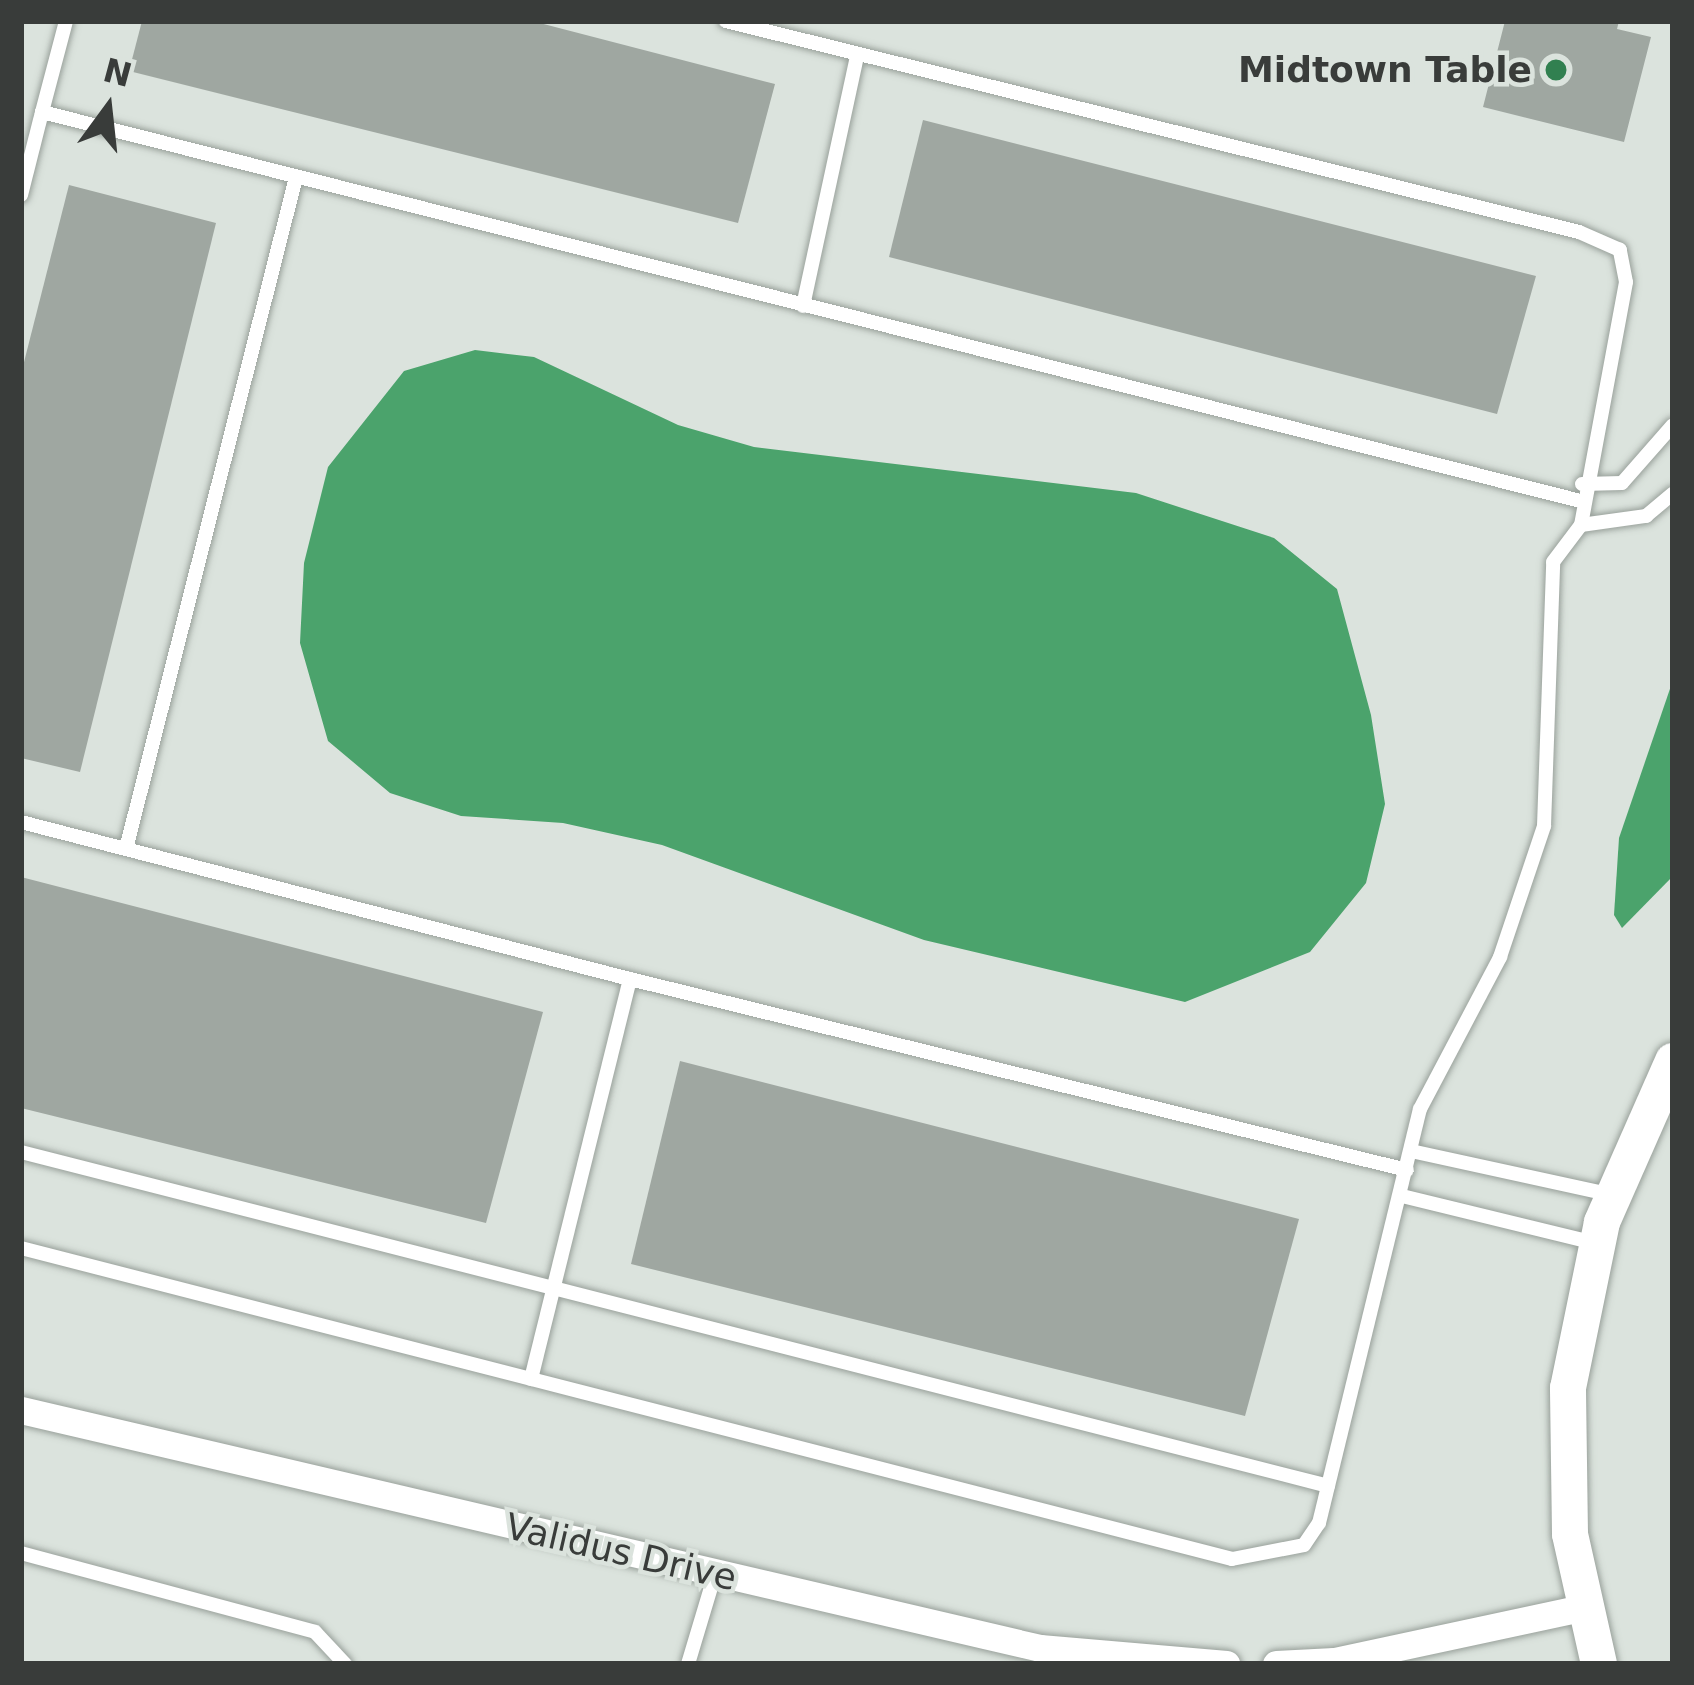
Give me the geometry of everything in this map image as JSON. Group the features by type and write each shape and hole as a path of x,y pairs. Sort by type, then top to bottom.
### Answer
{"street":[{"path":"1599,1664 1570,1534 1568,1388 1613,1195 1673,1061"},
{"name":"Validus Drive","path":"21,1411 1040,1648 1226,1664"},
{"path":"1280,1664 1586,1607"}],"lane":[{"path":"21,196 66,21"},
{"path":"21,1248 1232,1559 1304,1545 1328,1486 1420,1108 1500,957 1544,826 1553,562 1581,525 1582,484 1626,282 1620,250 1579,232 726,21"},
{"path":"803,306 857,56"},
{"path":"42,112 1581,501"},
{"path":"126,849 296,177"},
{"path":"1582,484 1622,483 1673,425"},
{"path":"1581,525 1646,516 1673,494"},
{"path":"21,822 629,979 1407,1170"},
{"path":"531,1379 629,979"},
{"path":"1411,1151 1613,1195"},
{"path":"21,1152 1328,1486"},
{"path":"1402,1196 1598,1244"},
{"path":"21,1553 315,1632 345,1664"},
{"path":"688,1664 715,1574"}],"shaded area":[{"path":"475,350 534,357 678,425 754,447 1136,493 1274,538 1337,589 1371,715 1385,804 1366,883 1310,952 1185,1002 924,940 662,845 563,823 461,816 390,793 328,741 300,643 304,563 328,467 404,371"},
{"path":"1673,680 1673,876 1622,928 1614,915 1619,838"}],"building":[{"path":"142,21 532,21 775,84 738,223 129,71"},
{"path":"1505,21 1619,21 1617,29 1651,37 1624,142 1483,107"},
{"path":"923,120 1536,276 1497,414 889,257"},
{"path":"69,185 216,223 80,772 21,758 21,374"},
{"path":"21,877 543,1012 486,1223 21,1108"},
{"path":"680,1061 1299,1219 1245,1416 631,1264"}],"place":[{"name":"Midtown Table","path":"1556,70"}]}
